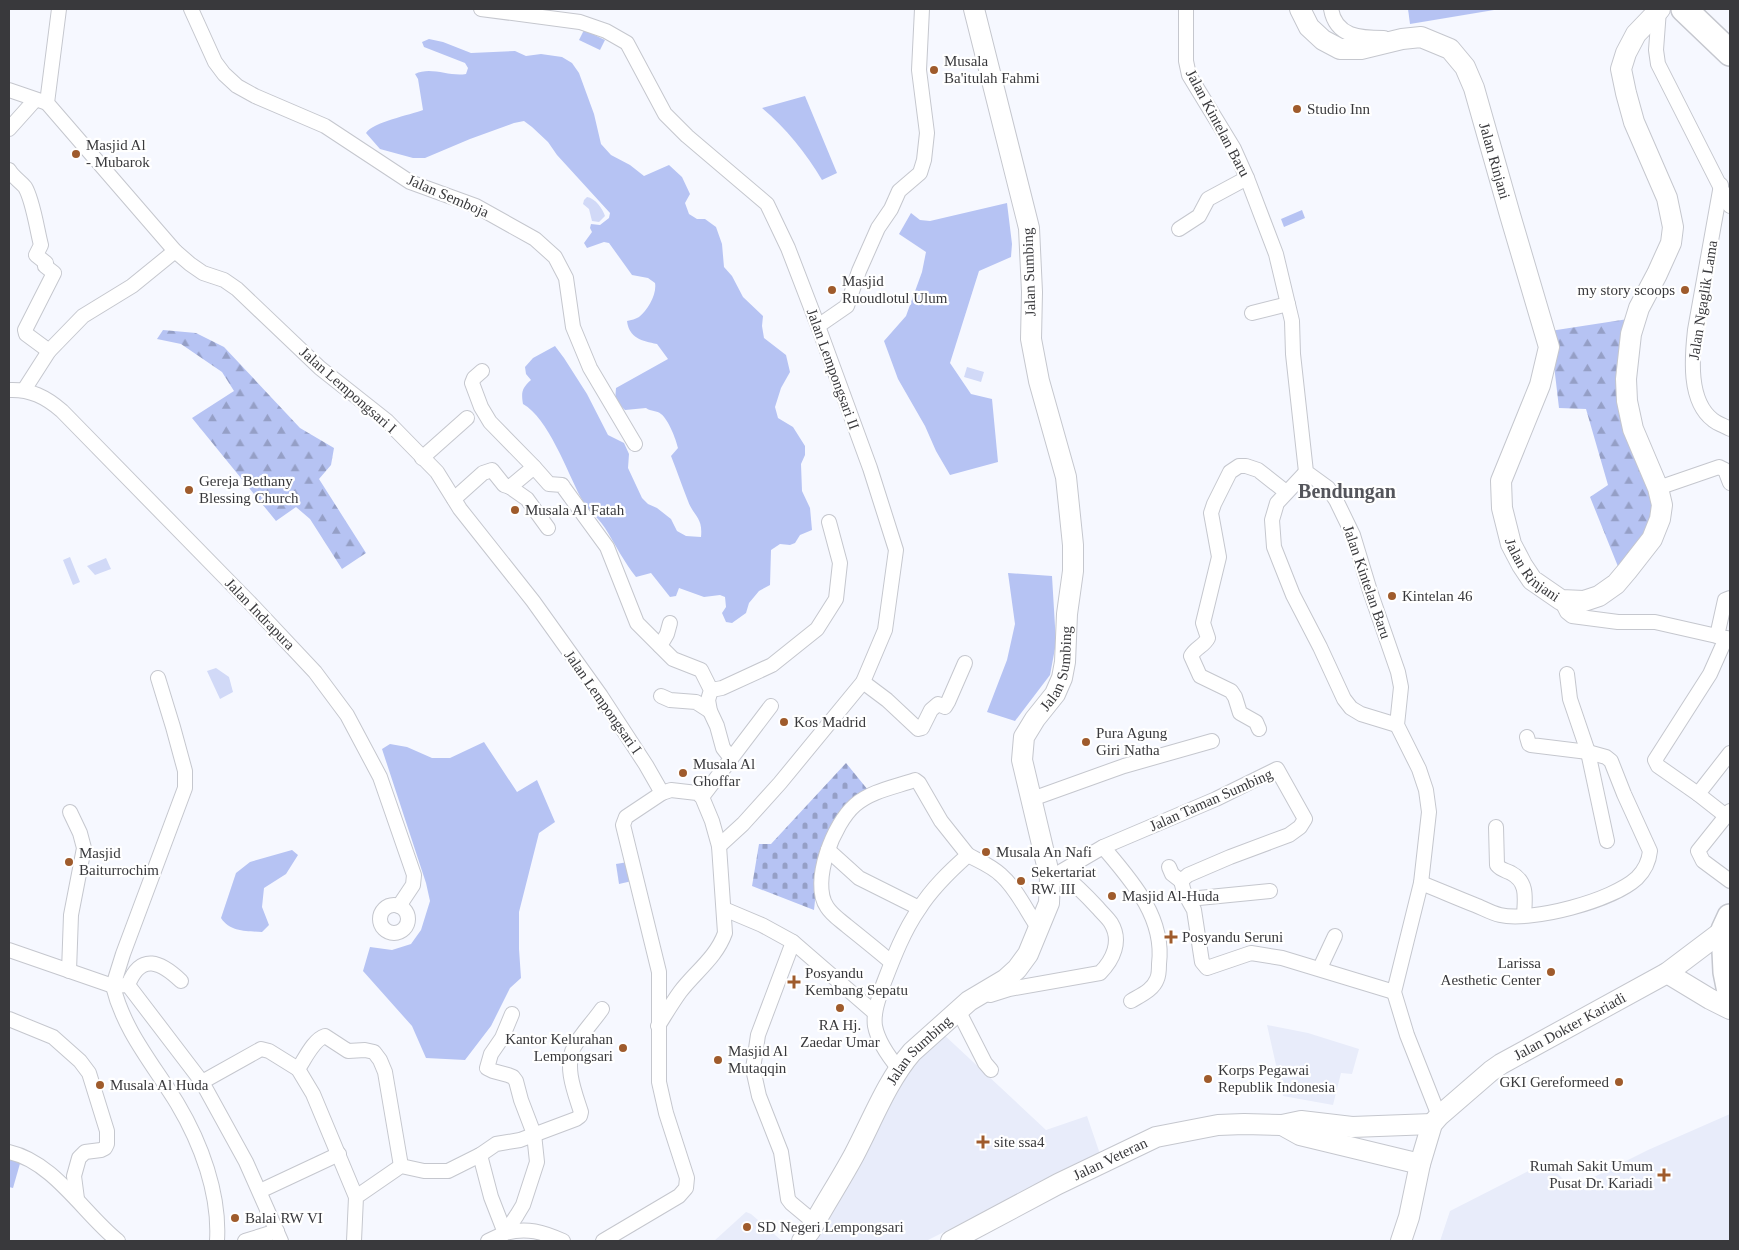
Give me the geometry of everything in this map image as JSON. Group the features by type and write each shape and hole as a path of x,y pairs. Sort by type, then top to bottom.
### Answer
{"highway":[{"path":"1684,9 1730,53"},
{"path":"1727,923 1726,972 1730,992"}],"street":[{"path":"9,129 41,102 59,9"},
{"name":"Jalan Semboja","path":"191,9 215,62 237,86 255,96 325,126 410,182 476,206 535,239 555,257 566,278 573,327 590,368 635,444"},
{"name":"Jalan Lempongsari II","path":"480,9 580,22 606,31 627,43 665,114 687,136 767,204 788,248 818,326 870,468 896,550 886,630 863,682 780,783 743,824 719,846"},
{"path":"818,326 847,306 874,237 891,209 898,191 920,173 924,160 927,133 919,70 922,9"},
{"name":"Jalan Sumbing","path":"802,1241 815,1223 854,1156 899,1069 912,1052 963,1005 1006,979 1028,954 1049,903 1055,875 1022,760 1024,737 1035,719 1055,694 1062,678 1065,662 1073,545 1066,477 1039,382 1032,346 1029,228 974,9"},
{"name":"Jalan Kintelan Baru","path":"1186,9 1186,61 1189,75 1234,149 1248,178 1276,254 1292,321 1306,472 1328,488 1353,535 1398,672 1401,687 1397,725"},
{"name":"Jalan Rinjani","path":"1300,9 1309,27 1323,40 1340,49 1361,49 1402,39 1421,37 1450,49 1465,67 1474,88 1549,347 1540,386 1501,481 1502,508 1511,544 1532,580 1561,600 1584,601 1599,596 1616,584 1652,539 1660,519 1662,506 1658,488 1633,429 1627,401 1626,379 1631,334 1639,308 1671,243 1673,227 1667,198 1634,122 1621,69 1626,53 1636,34 1660,10"},
{"path":"1331,9 1340,28 1352,36 1402,39"},
{"path":"1660,10 1656,50 1658,64 1730,206"},
{"path":"9,90 41,102"},
{"name":"Jalan Lempongsari I","path":"41,102 175,251 203,273 224,280 237,289 320,368 386,421 437,472 454,499 533,601 601,696 662,793"},
{"path":"9,170 14,178 25,187 36,218 41,245 36,255 54,273 25,330 26,334 49,350"},
{"path":"1179,229 1199,216 1208,199 1248,178"},
{"name":"Jalan Ngaglik Lama","path":"1721,185 1695,330 1692,350 1692,371 1694,386 1703,410 1712,420 1730,429"},
{"path":"24,390 49,350 83,316 132,286 175,251"},
{"path":"1252,313 1288,304"},
{"path":"482,371 474,378 472,383 480,408 490,422 549,484 562,485 575,502 607,548 637,623 673,660 701,670 711,690 708,700 710,711 717,726 723,748 730,757"},
{"name":"Jalan Indrapura","path":"9,390 24,390 48,401 62,411 315,672 347,715 380,777 414,875 413,885 399,906"},
{"path":"422,458 467,418"},
{"path":"1259,729 1256,722 1240,713 1231,691 1200,676 1190,656 1208,638 1203,623 1219,556 1211,512 1230,472 1239,466 1258,470 1286,492"},
{"path":"454,499 482,473 487,471 492,470 504,485 514,483 534,467"},
{"path":"1658,488 1719,467 1725,470 1730,484"},
{"path":"1306,472 1277,503 1272,520 1274,547 1294,595 1344,699 1351,708 1361,714 1397,725 1419,770 1426,790 1429,812 1422,883 1394,992 1435,1120 1420,1164 1409,1217 1401,1241"},
{"path":"514,483 548,528"},
{"path":"711,690 722,688 772,665 817,629 836,599 840,563 829,522"},
{"path":"1730,598 1725,600 1724,638 1710,674 1655,760 1658,766 1728,814 1698,851 1703,861 1730,882"},
{"path":"1561,600 1567,612 1572,616 1618,622 1655,622 1724,638"},
{"path":"660,646 667,634 670,623"},
{"path":"863,682 887,700 918,729 922,728 931,710 938,704 945,707 965,663"},
{"path":"1567,674 1574,714 1588,752 1607,841"},
{"path":"158,678 185,770 185,788 112,986 117,1004 126,1024 177,1104 196,1139 214,1200 218,1228 217,1241"},
{"path":"661,696 676,701 696,702 710,711"},
{"path":"702,797 730,757 771,706"},
{"path":"1422,883 1488,911 1502,915 1524,915 1554,912 1605,897 1637,878 1645,868 1649,860 1650,851 1611,761 1606,757 1588,752 1531,745 1528,744 1527,736"},
{"path":"1032,799 1124,766 1212,741"},
{"path":"1698,794 1730,753"},
{"name":"Jalan Taman Sumbing","path":"1055,875 1103,847 1216,800 1277,769 1305,818 1300,827 1290,835 1230,857 1188,875 1181,881"},
{"path":"891,962 832,914 823,899 822,871 828,850 841,820 855,805 870,795 915,780 919,783 941,821 968,855 1000,873 1009,882 1039,929"},
{"path":"603,1241 679,1196 686,1188 688,1178 666,1113 659,1082 658,1026 658,972 623,825 626,817 662,793 671,790 697,793 702,797 712,821 719,846 725,933 720,946 712,958 680,992 658,1026"},
{"path":"69,972 71,916 84,848 80,833 70,812"},
{"path":"1496,827 1497,865 1499,868 1512,874 1525,887 1524,915"},
{"path":"1103,847 1134,882 1159,934 1161,951 1157,978 1150,989 1131,1001"},
{"path":"828,850 860,878 919,908"},
{"path":"899,1069 877,1035 875,1013 891,962 919,908 945,876 968,855"},
{"path":"1169,867 1172,874 1181,881 1184,892 1190,901 1196,919 1202,962 1207,968 1251,953 1282,958 1320,968 1394,992"},
{"path":"991,1070 985,1063 963,1005 1010,989 1100,973 1113,956 1116,941 1112,924 1080,888 1055,875"},
{"path":"1190,901 1199,898 1270,891"},
{"path":"724,909 762,925 793,942 875,1013"},
{"name":"Jalan Dokter Kariadi","path":"1435,1120 1501,1064 1667,973 1727,923"},
{"path":"1320,968 1335,936"},
{"path":"793,942 758,1035 753,1069 759,1096 781,1152 788,1199 815,1223"},
{"path":"9,950 112,986 128,985"},
{"path":"128,985 131,977 140,967 152,963 162,966 181,982"},
{"path":"1667,973 1730,1009"},
{"path":"128,985 202,1082 225,1121 260,1191 279,1236 245,1241"},
{"path":"356,1197 401,1166 424,1171 448,1171 458,1168 496,1144 520,1140 580,1116 581,1112 571,1074 570,1061 574,1048 602,1009"},
{"path":"505,1232 523,1205 537,1162 534,1134 514,1077 487,1068 491,1054 502,1038 512,1014"},
{"path":"9,1019 53,1037 80,1061 90,1073 107,1131 107,1144 100,1150 85,1152 79,1158 74,1176 77,1199"},
{"path":"298,1069 321,1036 325,1036 348,1051 365,1050 374,1052 385,1072 401,1166"},
{"path":"202,1082 261,1049 269,1051 298,1069 313,1094 356,1197 354,1241"},
{"name":"Jalan Veteran","path":"951,1241 1058,1184 1156,1137 1218,1125 1282,1125 1301,1121 1352,1128 1435,1120"},
{"name":"Jalan Veteran","path":"1282,1125 1300,1135 1420,1164"},
{"path":"9,1152 31,1159 77,1199 109,1234 118,1241"},
{"path":"260,1191 339,1154"},
{"path":"480,1155 491,1198 505,1232"},
{"path":"488,1241 505,1232 519,1229 531,1230 563,1241"}],"shaded area":[{"path":"587,197 596,202 604,213 605,216 599,222 592,221 589,209 583,204"},
{"path":"967,367 984,372 981,382 964,377"},
{"path":"70,557 80,582 73,585 63,560"},
{"path":"106,558 111,569 95,575 87,566"},
{"path":"216,668 229,677 233,692 220,699 207,671"},
{"path":"1267,1025 1308,1033 1359,1049 1352,1074 1341,1073 1333,1105 1283,1096"},
{"name":"site ssa4","path":"941,1032 1046,1130 1087,1116 1100,1154 926,1241 809,1241 841,1193 904,1080"},
{"name":"Rumah Sakit Umum Pusat Dr. Kariadi","path":"1730,1114 1730,1241 1440,1241 1450,1211 1546,1162 1572,1188 1648,1150"},
{"name":"SD Negeri Lempongsari","path":"746,1212 751,1214 782,1241 714,1241"}],"green space":[{"path":"1408,9 1500,9 1410,24"},
{"path":"584,30 605,40 600,50 579,40"},
{"path":"429,39 443,42 471,53 515,51 526,56 541,54 562,57 572,63 579,73 594,114 601,144 611,155 630,165 644,176 669,165 682,177 690,194 685,203 689,214 697,219 705,219 716,227 722,244 724,267 732,276 743,297 763,316 764,338 786,355 790,372 781,388 775,407 778,418 793,427 805,446 805,455 801,464 802,491 810,508 812,530 800,535 795,543 790,545 780,544 771,550 770,585 759,591 749,603 746,613 732,623 726,622 722,613 726,607 725,597 720,595 704,597 679,588 676,596 670,597 651,573 636,577 605,528 583,502 549,433 541,421 523,404 523,390 531,380 526,374 525,367 533,358 555,346 587,394 608,435 624,443 629,454 628,468 642,498 671,519 677,531 686,536 701,537 701,525 690,506 671,456 678,448 666,420 659,413 646,408 625,410 615,401 616,388 668,359 657,344 637,338 628,327 627,321 638,318 651,302 655,283 648,278 632,275 609,243 604,242 587,248 584,243 592,232 591,224 600,225 609,218 610,213 557,155 548,142 524,121 470,139 425,158 413,158 380,149 366,133 376,125 423,110 418,79 415,74 434,71 460,75 466,74 468,68 465,63 424,47 422,42"},
{"path":"805,96 837,173 822,180 795,141 762,108"},
{"path":"1007,203 1012,244 1011,257 979,271 950,363 971,394 992,399 998,462 950,475 898,379 884,341 906,316 922,272 926,252 899,234 911,213 920,220 930,221"},
{"path":"1302,210 1305,218 1284,227 1281,219"},
{"path":"1628,319 1619,361 1656,494 1653,525 1619,569 1590,497 1608,485 1586,409 1559,408 1550,331"},
{"path":"163,330 196,333 224,347 300,428 334,448 331,465 319,479 366,553 342,569 310,519 296,507 276,521 192,418 234,391 222,372 181,344 157,339"},
{"path":"1008,573 1052,576 1056,643 1050,675 1015,721 987,712 1007,660 1015,624"},
{"path":"484,742 517,792 537,780 555,822 539,833 519,912 521,978 510,988 491,1026 465,1060 426,1058 412,1026 363,971 370,947 392,950 411,944 421,930 430,901 426,883 382,749 390,744 407,747 432,758 450,758"},
{"path":"846,763 868,790 835,822 817,882 814,910 752,886 759,844 771,844"},
{"path":"292,850 298,855 286,874 264,888 262,907 269,925 262,932 239,930 225,923 221,918 236,873 250,862"},
{"path":"628,862 632,881 619,884 616,864"},
{"path":"9,1159 21,1160 13,1188 9,1187"}],"place":[{"name":"Musala Ba'itulah Fahmi","path":"934,70"},
{"name":"Studio Inn","path":"1297,109"},
{"name":"Masjid Al - Mubarok","path":"76,154"},
{"name":"Masjid Ruoudlotul Ulum","path":"832,290"},
{"name":"my story scoops","path":"1685,290"},
{"name":"Gereja Bethany Blessing Church","path":"189,490"},
{"name":"Musala Al Fatah","path":"515,510"},
{"name":"Kintelan 46","path":"1392,596"},
{"name":"Kos Madrid","path":"784,722"},
{"name":"Pura Agung Giri Natha","path":"1086,742"},
{"name":"Musala Al Ghoffar","path":"683,773"},
{"name":"Musala An Nafi","path":"986,852"},
{"name":"Masjid Baiturrochim","path":"69,862"},
{"name":"Sekertariat RW. III","path":"1021,881"},
{"name":"Masjid Al-Huda","path":"1112,896"},
{"name":"Posyandu Seruni","path":"1171,937"},
{"name":"Larissa Aesthetic Center","path":"1551,972"},
{"name":"Posyandu Kembang Sepatu","path":"794,982"},
{"name":"RA Hj. Zaedar Umar","path":"840,1008"},
{"name":"Kantor Kelurahan Lempongsari","path":"623,1048"},
{"name":"Masjid Al Mutaqqin","path":"718,1060"},
{"name":"Korps Pegawai Republik Indonesia","path":"1208,1079"},
{"name":"GKI Gereformeed","path":"1619,1082"},
{"name":"Musala Al Huda","path":"100,1085"},
{"name":"site ssa4","path":"983,1142"},
{"name":"Rumah Sakit Umum Pusat Dr. Kariadi","path":"1664,1175"},
{"name":"Balai RW VI","path":"235,1218"},
{"name":"SD Negeri Lempongsari","path":"747,1227"}],"district":[{"name":"Bendungan","path":"1347,491"}]}
